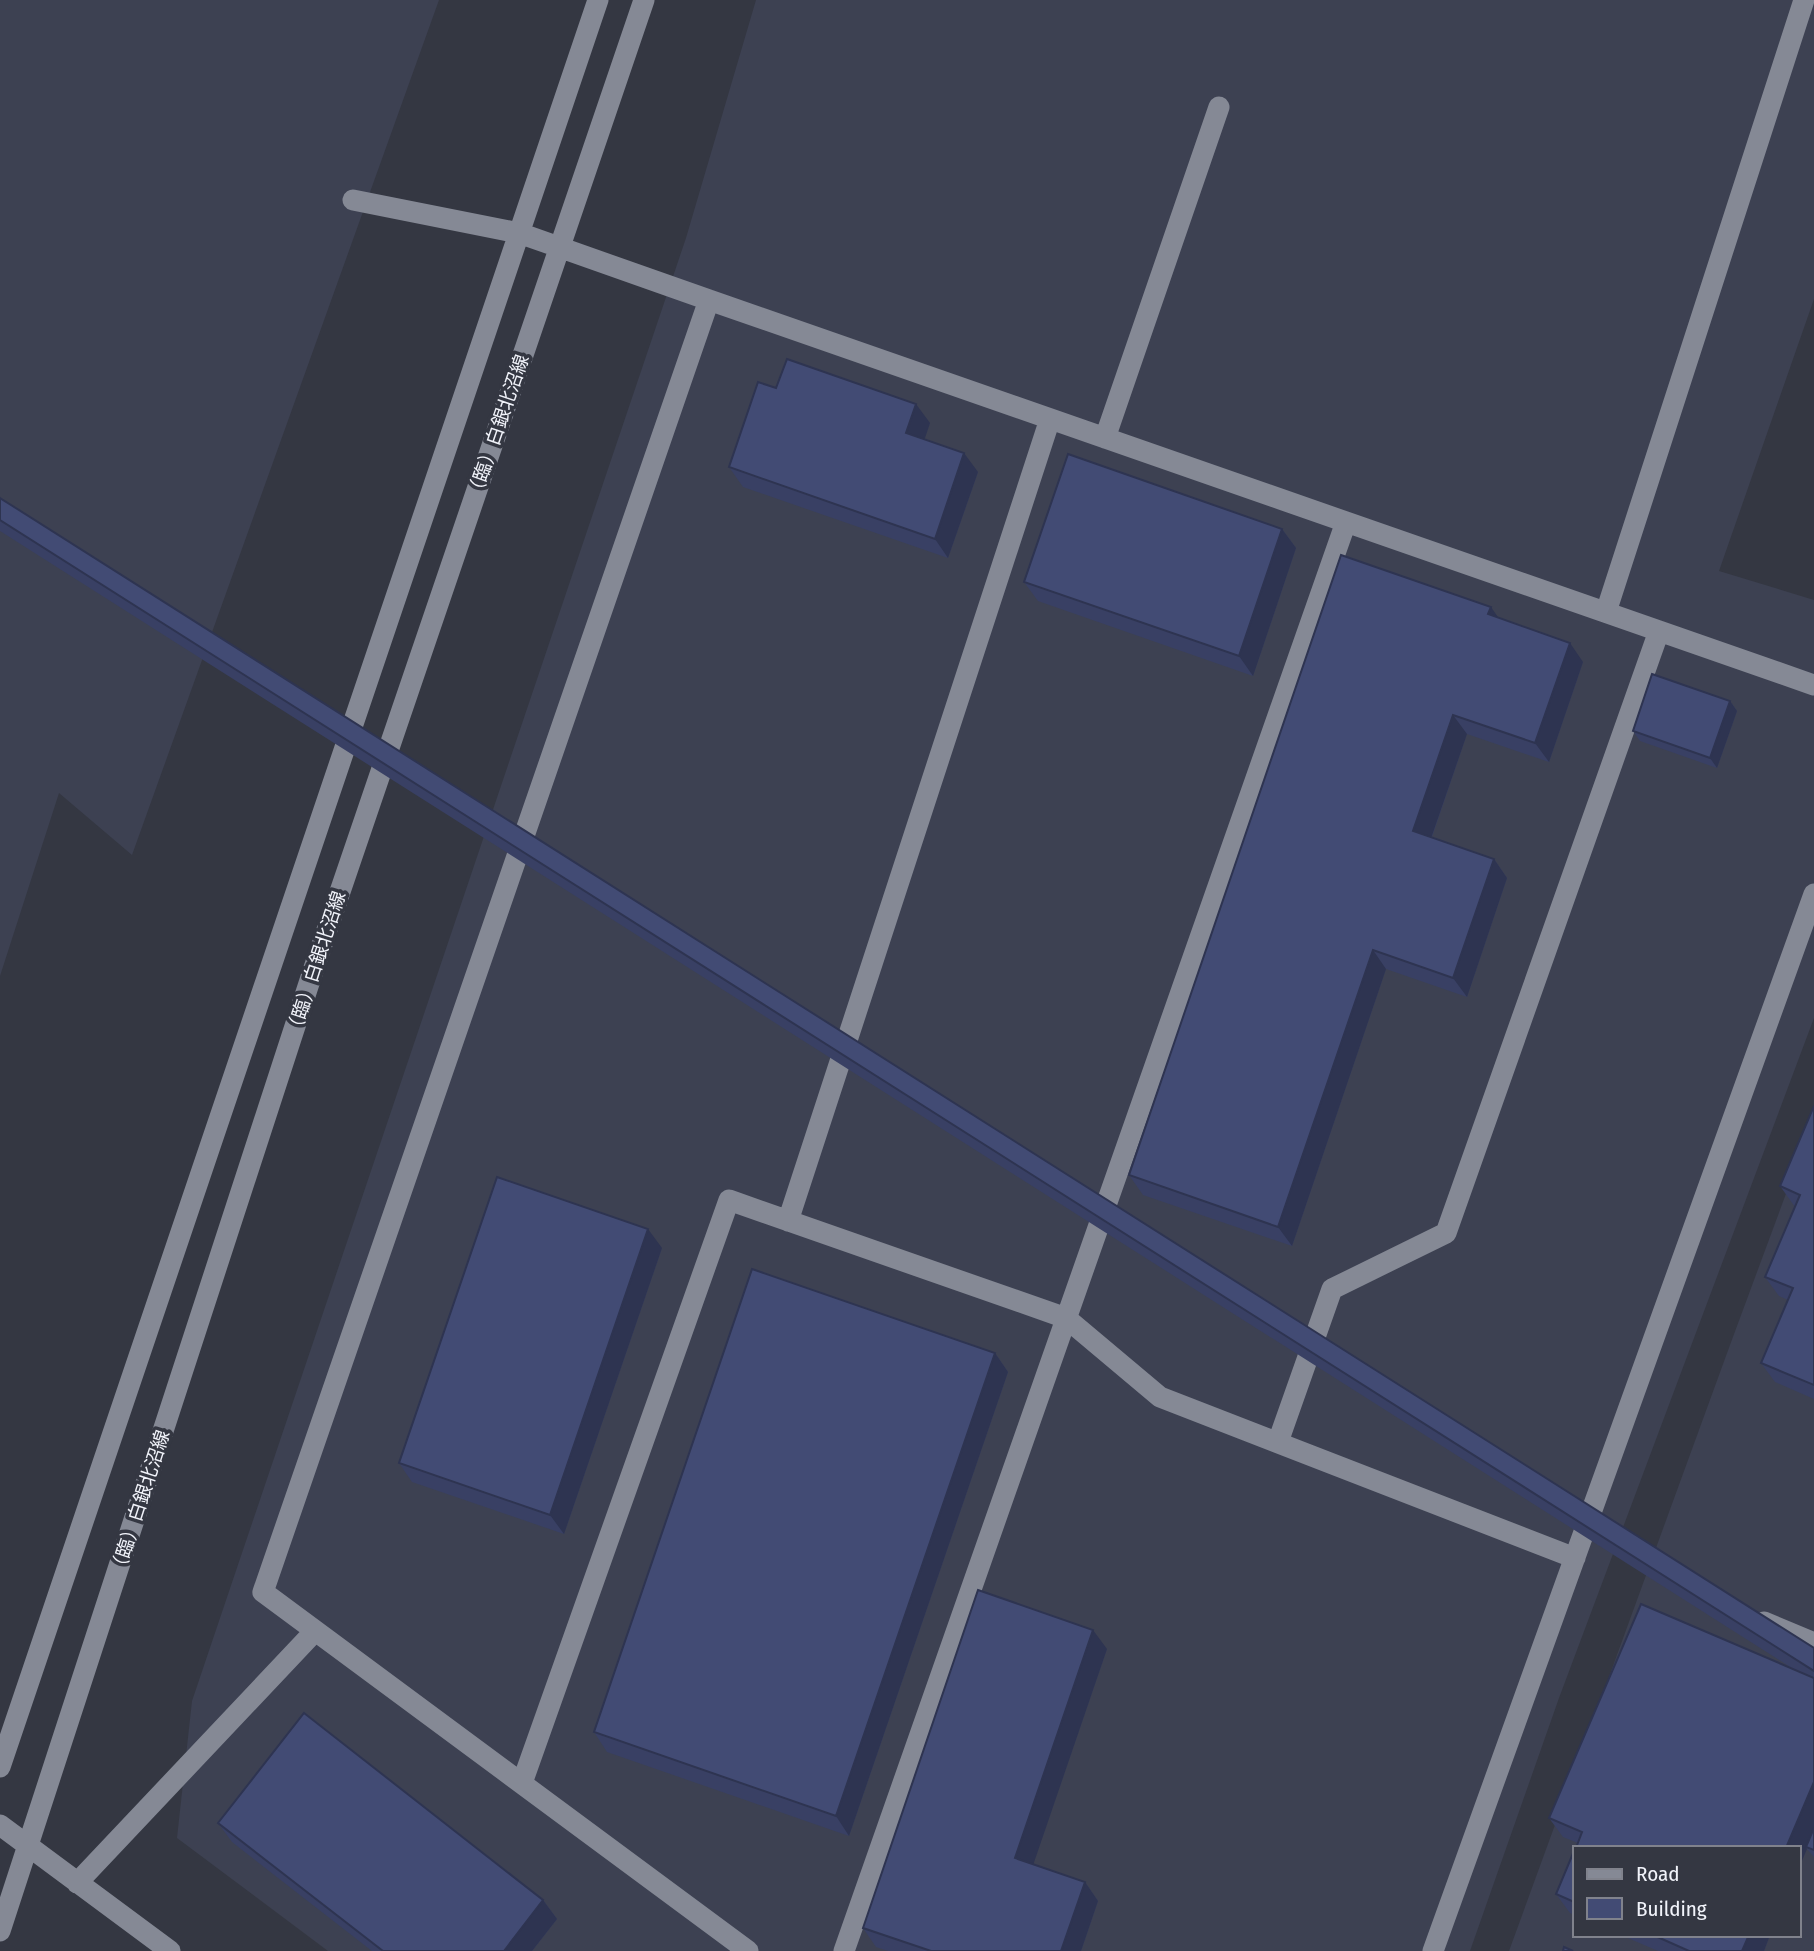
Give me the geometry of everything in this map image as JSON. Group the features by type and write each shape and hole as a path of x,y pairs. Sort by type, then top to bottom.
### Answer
{"street":[{"path":"0,1767 597,0"},
{"name":"（臨）白銀北沼線","path":"0,1931 314,968 645,0"},
{"path":"1606,612 1804,0"},
{"path":"1105,438 1219,107"},
{"path":"353,200 519,233 1814,685"},
{"path":"709,300 263,1591 748,1951"},
{"path":"788,1221 1050,419"},
{"path":"844,1951 1346,522"},
{"path":"1278,1442 1332,1289 1446,1233 1659,631"},
{"path":"1433,1951 1814,894"},
{"path":"522,1783 729,1200 1066,1318 1160,1397 1575,1558"},
{"path":"1750,1615 1814,1643"},
{"path":"77,1882 315,1630"},
{"path":"0,1825 170,1951"}],"shaded area":[{"path":"0,0 439,0 132,855 59,793 0,976"},
{"path":"756,0 1814,0 1814,299 1719,571 1814,600 1814,1018 1559,1698 1470,1951 328,1951 177,1838 192,1701 686,238"},
{"path":"1814,1118 1814,1951 1509,1951 1730,1345"}],"building":[{"path":"787,359 916,404 906,433 964,453 935,539 729,467 758,382 776,388"},
{"path":"1068,454 1282,529 1239,656 1024,582"},
{"path":"0,498 1814,1648 1814,1671 0,520"},
{"path":"1341,555 1491,607 1488,614 1570,643 1535,743 1453,715 1413,831 1494,859 1453,978 1373,950 1278,1227 1129,1175"},
{"path":"1652,674 1730,701 1710,758 1633,731"},
{"path":"1814,1106 1814,1385 1761,1363 1793,1288 1765,1277 1800,1195 1780,1186"},
{"path":"497,1177 648,1229 550,1515 399,1463"},
{"path":"752,1269 995,1353 836,1816 594,1732"},
{"path":"978,1590 1093,1630 1015,1858 1085,1882 1061,1951 931,1951 863,1928"},
{"path":"1641,1604 1814,1678 1814,1782 1787,1846 1577,1846 1582,1832 1549,1818"},
{"path":"304,1713 543,1900 504,1951 383,1951 218,1823"},
{"path":"1814,1828 1814,1850 1806,1847"},
{"path":"1573,1853 1573,1902 1556,1894"},
{"path":"1658,1937 1748,1937 1742,1951 1689,1951"}]}
